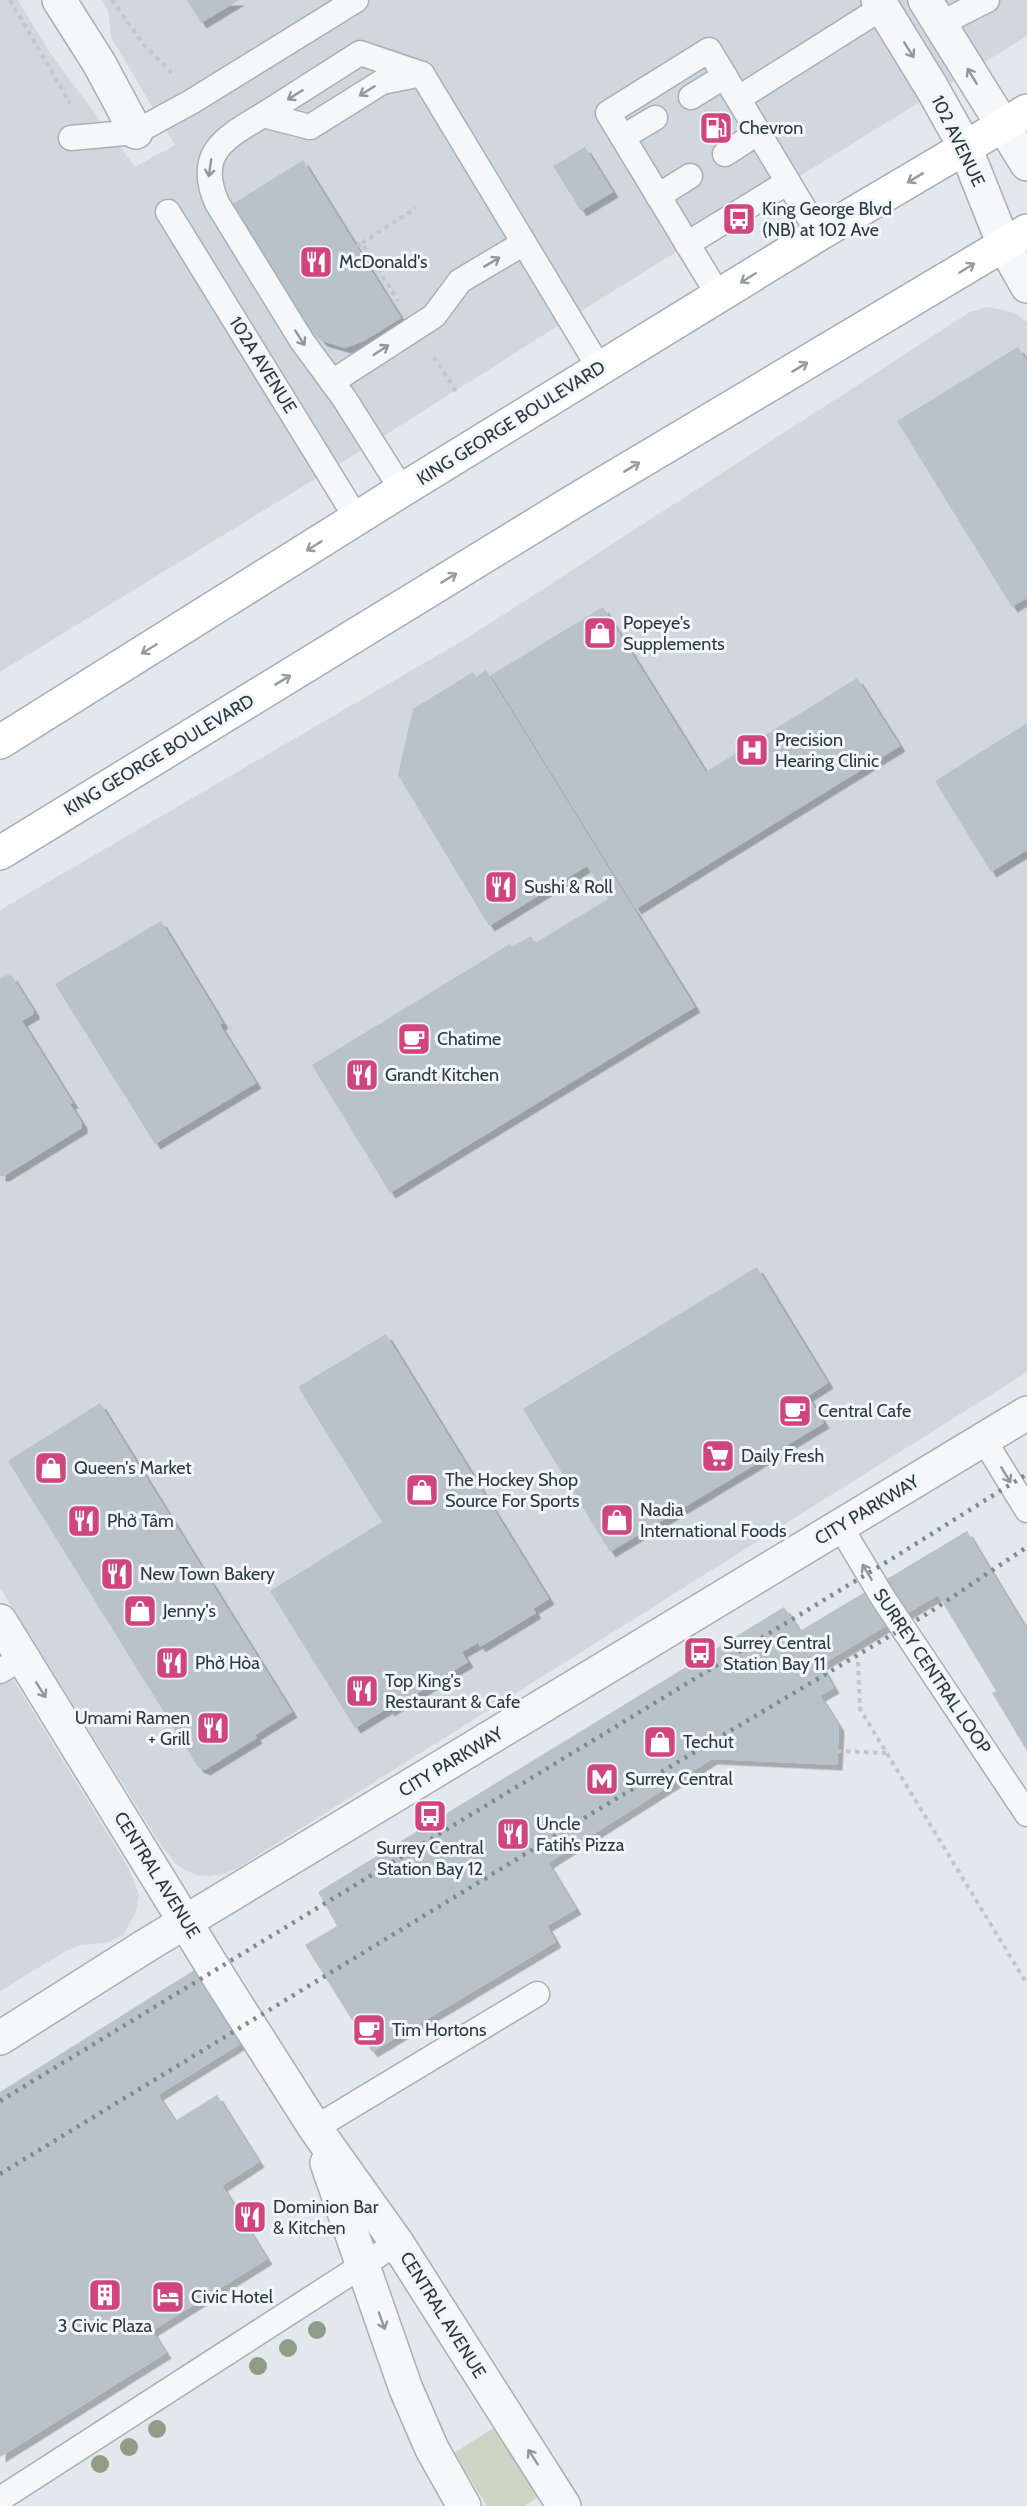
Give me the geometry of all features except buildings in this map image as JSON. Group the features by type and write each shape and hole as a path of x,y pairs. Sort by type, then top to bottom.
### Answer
{"main road":[{"name":"KING GEORGE BOULEVARD","path":"0,742 402,490 819,234 1015,118"},
{"name":"KING GEORGE BOULEVARD","path":"0,853 561,509 1016,238"}],"street":[{"path":"59,0 99,63 136,132"},
{"name":"102 AVENUE","path":"881,4 933,88 1016,238 1027,286"},
{"path":"933,12 1015,118 1027,165"},
{"name":"CITY PARKWAY","path":"0,2038 186,1922 1027,1413"},
{"name":"CENTRAL AVENUE","path":"0,1622 11,1664 186,1922 315,2128 397,2242 564,2506"},
{"name":"CENTRAL AVENUE","path":"315,2128 417,2416 432,2449 464,2506"}],"lane":[{"path":"80,137 136,132 191,102 356,0"},
{"path":"933,12 987,0"},
{"path":"739,98 881,4"},
{"path":"719,296 608,113 709,50 819,234"},
{"path":"402,490 332,381 296,331 217,203 211,190 208,174 217,147 227,137 360,53 422,74 600,369"},
{"path":"263,115 310,127 382,82 422,74"},
{"path":"691,97 725,76"},
{"path":"623,137 655,118"},
{"path":"725,154 759,132"},
{"path":"658,196 690,176"},
{"path":"687,244 788,182"},
{"name":"102A AVENUE","path":"168,212 357,519"},
{"path":"332,381 434,316 460,281 524,243"},
{"path":"984,1440 1027,1510"},
{"name":"SURREY CENTRAL LOOP","path":"840,1526 883,1598 1027,1814"},
{"path":"315,2128 537,1994"},
{"path":"0,2499 397,2242"}],"path":[{"path":"10,0 80,137"},
{"path":"112,0 129,27 176,77 191,102"},
{"path":"362,243 416,208"},
{"path":"858,1662 860,1709 1027,1984"},
{"path":"837,1750 886,1753"}],"shaded area":[{"path":"0,0 18,0 50,53 135,167 175,145 111,37 108,11 102,0 1027,0 1027,36 626,283 328,471 0,672"},
{"path":"989,307 1015,313 1027,322 1027,1372 236,1869 210,1876 197,1875 185,1870 176,1864 159,1842 0,1588 0,910 469,637 970,312"},
{"path":"0,1658 128,1867 139,1895 136,1912 123,1935 110,1942 80,1945 66,1951 0,1991"}],"green space":[{"path":"495,2427 538,2497 524,2506 487,2506 454,2453"}],"railway":[{"path":"0,2101 898,1555 1027,1474"},
{"path":"0,2174 609,1803 930,1612 1027,1547"}],"place":[{"name":"Chevron","path":"716,128"},
{"name":"King George Blvd (NB) at 102 Ave","path":"739,219"},
{"name":"McDonald's","path":"316,262"},
{"name":"Popeye's Supplements","path":"600,633"},
{"name":"Precision Hearing Clinic","path":"752,750"},
{"name":"Sushi & Roll","path":"501,887"},
{"name":"Chatime","path":"414,1039"},
{"name":"Grandt Kitchen","path":"362,1075"},
{"name":"Central Cafe","path":"795,1411"},
{"name":"Daily Fresh","path":"718,1456"},
{"name":"Queen's Market","path":"51,1468"},
{"name":"The Hockey Shop Source For Sports","path":"422,1490"},
{"name":"Nadia International Foods","path":"617,1520"},
{"name":"Phở Tâm","path":"84,1521"},
{"name":"New Town Bakery","path":"117,1574"},
{"name":"Jenny's","path":"140,1611"},
{"name":"Surrey Central Station Bay 11","path":"700,1653"},
{"name":"Phở Hòa","path":"172,1663"},
{"name":"Top King's Restaurant & Cafe","path":"362,1691"},
{"name":"Umami Ramen + Grill","path":"213,1728"},
{"name":"Techut","path":"660,1742"},
{"name":"Surrey Central","path":"602,1779"},
{"name":"Surrey Central Station Bay 12","path":"430,1816"},
{"name":"Uncle Fatih’s Pizza","path":"513,1834"},
{"name":"Tim Hortons","path":"369,2030"},
{"name":"Dominion Bar & Kitchen","path":"250,2217"},
{"name":"3 Civic Plaza","path":"105,2295"},
{"name":"Civic Hotel","path":"168,2297"}]}
